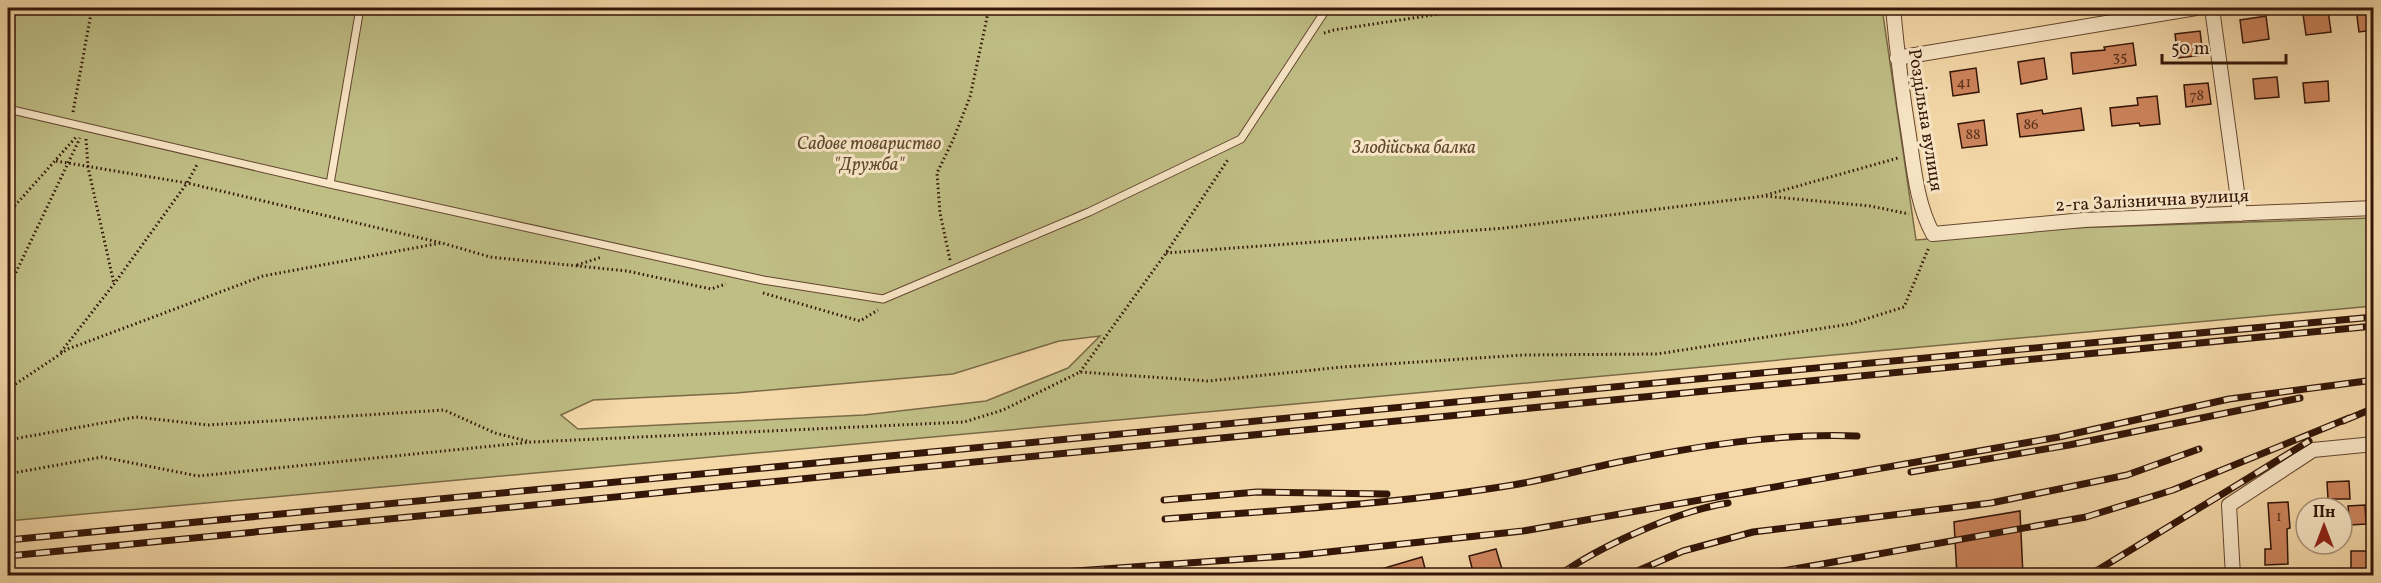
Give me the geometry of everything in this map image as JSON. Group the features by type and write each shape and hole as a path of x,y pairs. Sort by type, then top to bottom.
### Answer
{"street":[{"name":"Роздільна вулиця","path":"1893,8 1897,58 1911,155 1923,216 1933,234"},
{"path":"1897,58 2196,8"},
{"path":"2212,8 2240,214"},
{"name":"2-га Залізнична вулиця","path":"1933,234 2084,220 2373,208"},
{"path":"2233,576 2229,506 2313,450 2373,444"}],"lane":[{"path":"330,184 360,8"},
{"path":"8,109 330,184 763,280 883,299 1089,212 1241,139 1327,8"}],"path":[{"path":"70,124 92,8"},
{"path":"952,270 940,213 937,173 970,97 989,8"},
{"path":"1306,40 1334,30 1479,8"},
{"path":"8,212 85,128"},
{"path":"8,289 85,128"},
{"path":"85,128 88,167 114,284"},
{"path":"8,474 102,457 198,476 532,442 964,422 1003,410 1080,372 1166,254 1241,139"},
{"path":"58,356 114,284 187,183 202,154"},
{"path":"1166,254 1505,228 1764,196 1911,155"},
{"path":"56,161 187,183 442,243 490,257 627,271 711,288 728,283"},
{"path":"1764,196 1870,206 1923,216"},
{"path":"1080,372 1208,381 1342,367 1523,355 1657,354 1850,324 1904,307 1925,260 1933,234"},
{"path":"8,389 68,349 263,276 442,243"},
{"path":"574,267 624,249"},
{"path":"8,440 136,417 208,425 444,410 495,433 532,442"}],"green space":[{"path":"8,8 1882,8 1916,240 2068,228 2373,218 2373,306 8,521","holes":["1100,336 1068,368 986,401 864,415 578,429 561,415 593,400 736,393 953,374 1059,341"]}],"building":[{"path":"2356,8 2373,8 2373,30 2359,32"},
{"path":"2328,10 2331,32 2306,35 2303,14"},
{"path":"2266,16 2269,39 2243,43 2240,20"},
{"path":"2200,31 2203,55 2178,58 2175,34"},
{"path":"2133,43 2136,65 2073,74 2071,53 2105,50 2104,47"},
{"path":"2044,58 2047,79 2021,84 2018,62"},
{"path":"1976,68 1979,92 1953,96 1950,72"},
{"path":"2277,77 2279,97 2255,99 2253,79"},
{"path":"2328,81 2329,101 2305,103 2303,83"},
{"path":"2208,83 2211,104 2186,107 2184,85"},
{"path":"2157,96 2160,124 2140,126 2139,123 2112,126 2110,108 2138,105 2137,98"},
{"path":"2081,108 2084,130 2020,137 2017,114 2042,110 2043,114"},
{"path":"1984,120 1987,145 1962,148 1958,124"},
{"path":"2349,481 2350,496 2328,496 2327,482"},
{"path":"2288,502 2290,528 2287,529 2288,564 2265,565 2265,549 2271,549 2268,503"},
{"path":"2365,505 2366,524 2354,525 2354,506"},
{"path":"2020,511 2023,576 1957,576 1954,522"},
{"path":"1496,549 1504,576 1474,576 1469,556"},
{"path":"2354,551 2368,551 2368,576 2351,576 2351,556 2354,556"},
{"path":"1422,557 1427,576 1371,576 1371,572"}],"railway":[{"path":"8,540 1718,377 2374,317"},
{"path":"8,556 2374,326"},
{"path":"1006,576 1300,555 1523,531 2059,437 2229,399 2374,380"},
{"path":"1911,472 2069,445 2300,398"},
{"path":"2343,421 2374,408"},
{"path":"1755,576 2086,517 2173,490 2349,418"},
{"path":"1165,519 1339,506 1470,492 1708,446 1767,439 1857,436"},
{"path":"2088,576 2309,441"},
{"path":"1626,576 1683,551 1753,532 1991,503 2127,475 2199,449"},
{"path":"1164,500 1257,492 1387,494"},
{"path":"1558,576 1595,553 1640,531 1686,514 1728,503"}],"park label":[{"name":"Злодійська балка","path":"1414,147"},
{"name":"Садове товариство \"Дружба\"","path":"869,153"}]}
